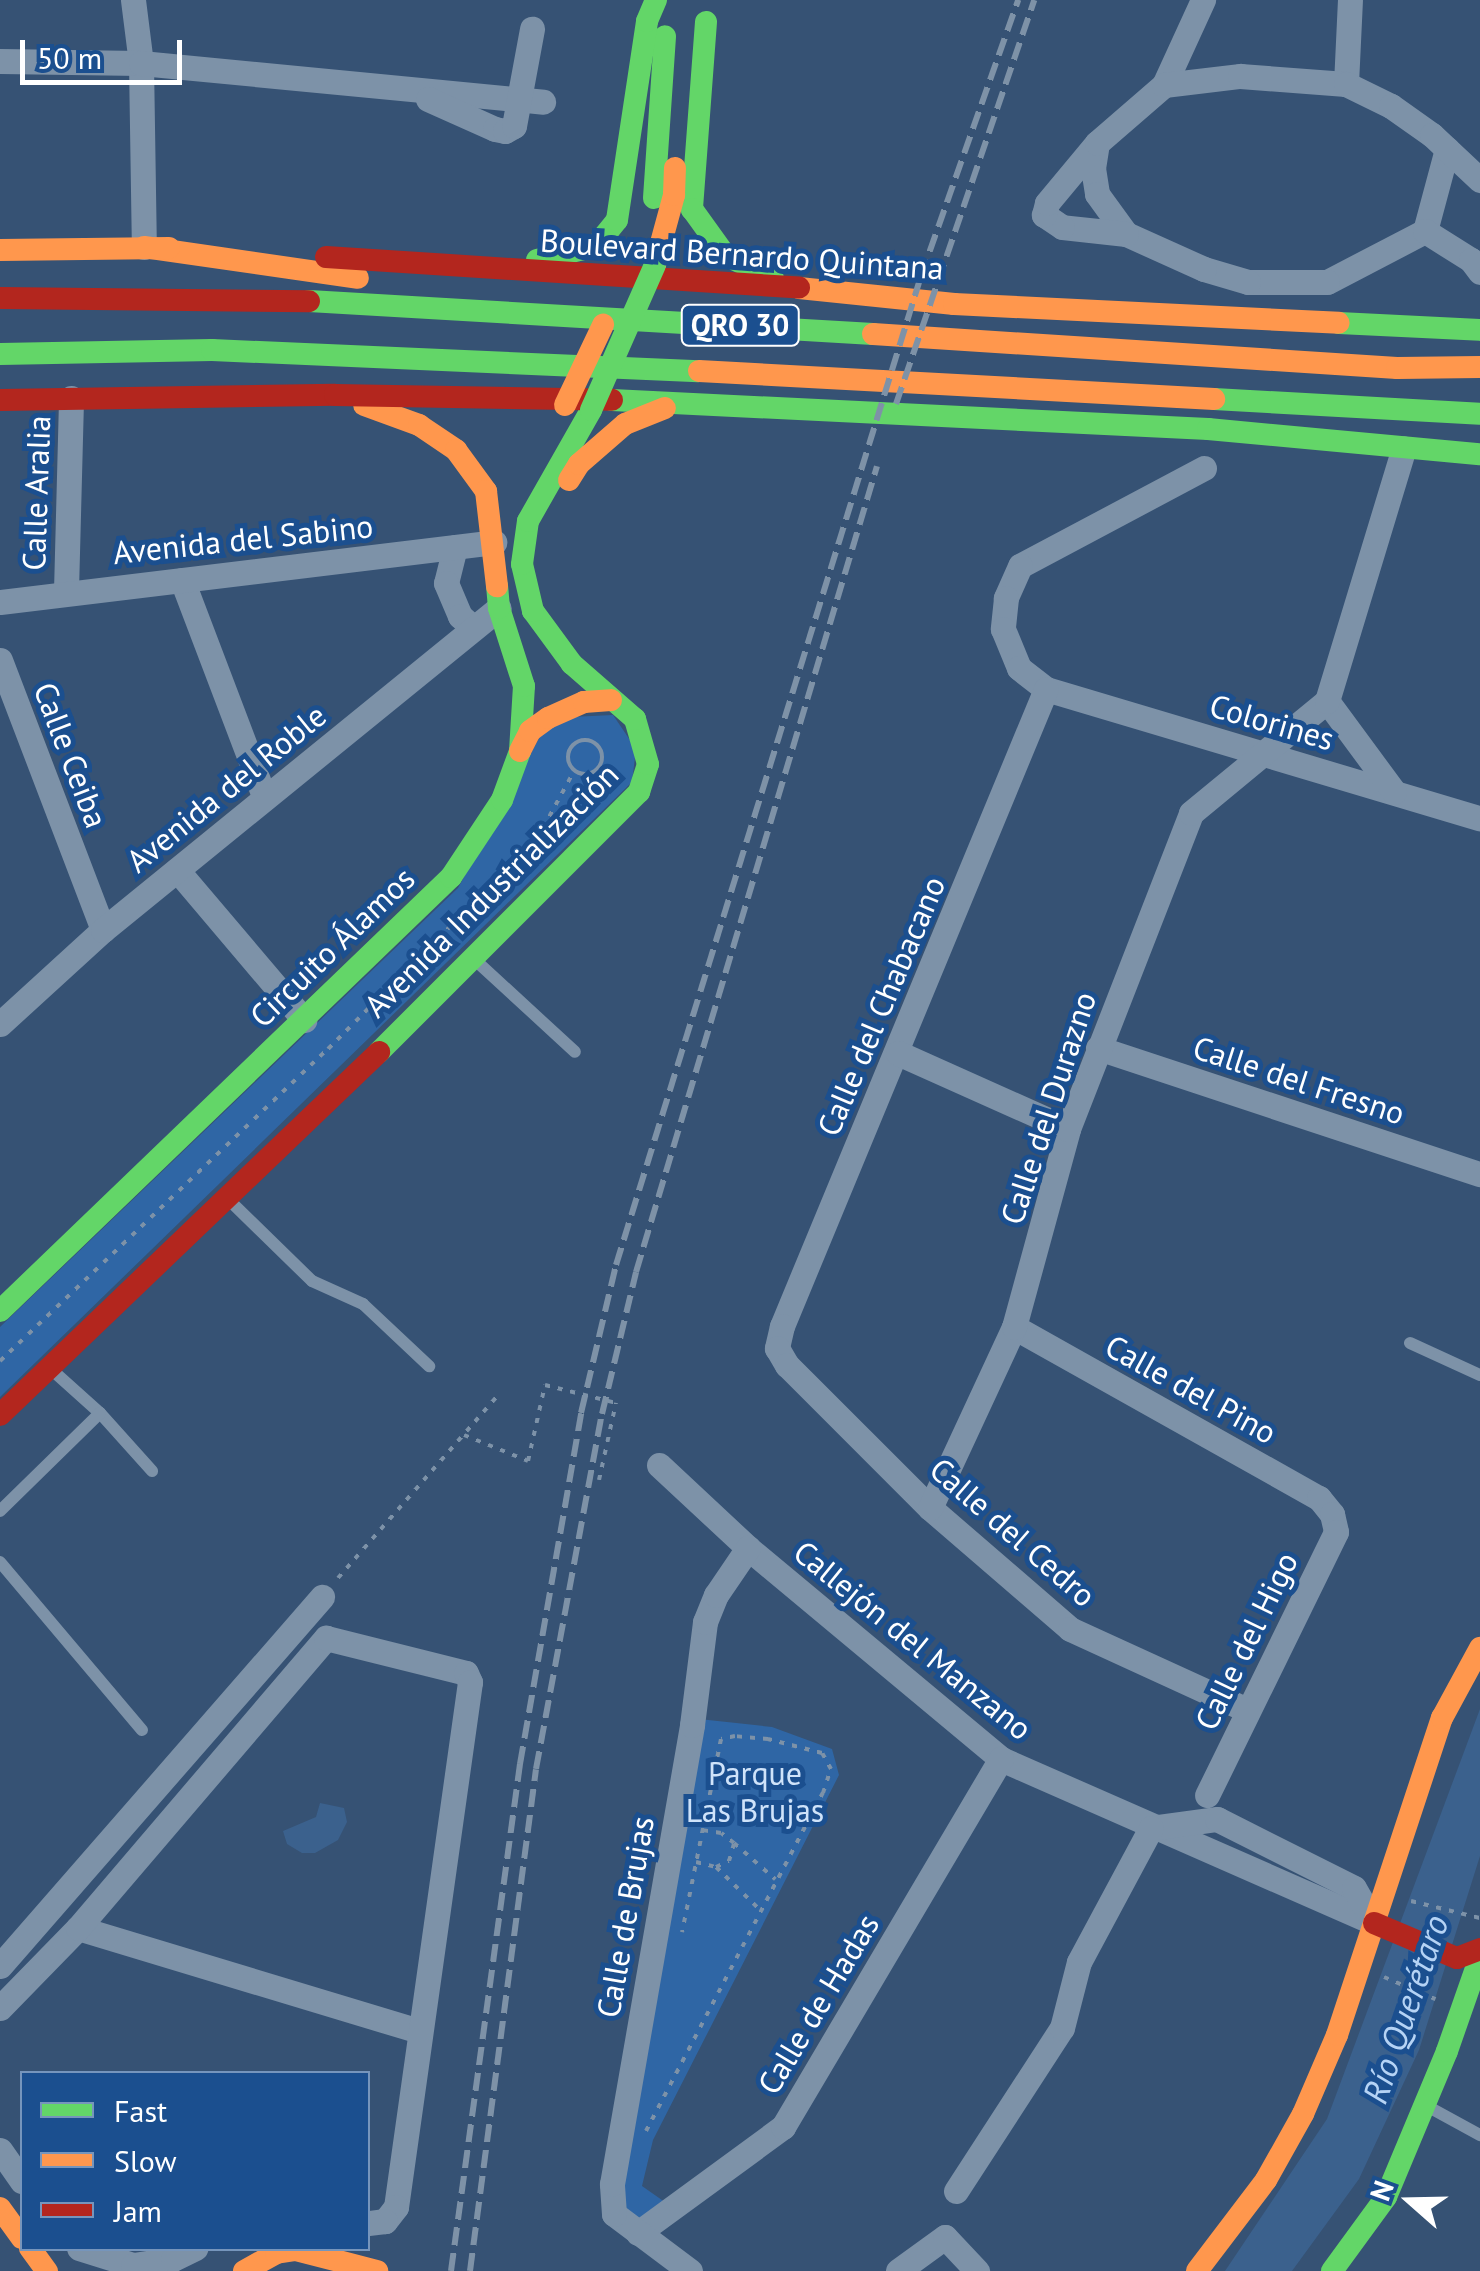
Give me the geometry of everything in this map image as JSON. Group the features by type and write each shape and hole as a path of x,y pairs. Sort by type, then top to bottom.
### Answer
{"main road":[{"path":"500,268 596,246 617,220 647,21 656,0"},
{"path":"644,265 656,191 667,0"},
{"path":"494,542 644,265 674,195 680,74 695,35 723,0"},
{"path":"706,22 692,209 715,244 749,269 838,291"},
{"path":"144,247 413,286 486,309"},
{"name":"Boulevard Bernardo Quintana","path":"0,250 144,247 838,291 954,304 1480,330"},
{"name":"Avenida Industrialización","path":"0,1415 472,958 639,792 646,780 647,748 635,718 572,664 533,612 522,564 528,522 591,410 644,265"},
{"name":"QRO 30","path":"0,298 207,297 486,309 1396,368 1480,367"},
{"name":"QRO 30","path":"0,354 212,350 426,356 1480,414"},
{"path":"1021,390 1061,403 1174,416 1208,429"},
{"path":"0,400 335,395 691,402 1208,429 1480,454"},
{"name":"Circuito Álamos","path":"0,1311 451,877 502,800 520,750 524,686 499,608 486,492 456,450 419,425 335,395"},
{"path":"522,564 579,464 625,424 691,402"},
{"path":"524,686 541,693 554,689 566,680 572,664"},
{"path":"520,750 530,731 564,709 611,700"},
{"path":"1197,2271 1266,2180 1303,2114 1362,1962 1386,1939 1442,1718 1480,1648"},
{"path":"1386,1939 1446,1979 1475,1985"},
{"path":"1446,1979 1480,1953"},
{"path":"1332,2271 1386,2197 1475,1985 1480,1953"},
{"path":"0,2208 20,2235"},
{"path":"244,2271 276,2253 289,2251"},
{"path":"300,2251 378,2271"}],"street":[{"path":"133,0 141,63 144,247"},
{"path":"1202,0 1164,86 1097,143 1054,194 1044,215 1062,227 1126,234 1204,268 1248,282 1327,282 1425,231 1447,149"},
{"path":"1346,84 1350,0"},
{"path":"0,61 141,63 531,101 532,29"},
{"path":"1164,86 1240,76 1346,84 1391,106 1480,180"},
{"path":"1097,143 1093,168 1097,194 1126,234"},
{"path":"1425,231 1470,260 1480,272"},
{"name":"Calle Aralia","path":"66,590 72,398"},
{"path":"1394,792 1328,701 1404,448"},
{"path":"1046,689 1020,668 1003,629 1006,598 1020,566 1204,468"},
{"name":"Avenida del Sabino","path":"0,602 66,590 494,542"},
{"path":"455,547 446,582 460,616 474,628"},
{"path":"182,580 265,798"},
{"name":"Avenida del Roble","path":"0,1024 103,930 499,608"},
{"name":"Calle Ceiba","path":"0,660 103,930"},
{"name":"Colorines","path":"1046,689 1480,818"},
{"name":"Calle del Chabacano","path":"777,1348 782,1326 1046,689"},
{"name":"Calle del Durazno","path":"930,1508 1014,1327 1068,1129 1192,812 1328,701"},
{"path":"176,870 304,1020"},
{"name":"Calle del Fresno","path":"1098,1048 1480,1174"},
{"path":"898,1053 1068,1129"},
{"name":"Calle del Pino","path":"1014,1327 1320,1498 1332,1514"},
{"name":"Calle del Cedro","path":"777,1348 787,1365 930,1508 1070,1629 1247,1710"},
{"name":"Callejón del Manzano","path":"658,1465 748,1548 1001,1759 1386,1939"},
{"name":"Calle del Higo","path":"1207,1796 1336,1532 1332,1514"},
{"name":"Calle de Brujas","path":"690,2271 614,2214 612,2184 692,1725 705,1622 716,1595 748,1548"},
{"path":"0,1966 322,1597"},
{"path":"0,2008 78,1928 326,1638 466,1672 470,1682 396,2207 385,2221 370,2222"},
{"name":"Calle de Hadas","path":"638,2234 783,2127 1001,1759"},
{"path":"956,2192 1062,2028 1079,1962 1151,1828"},
{"path":"78,1928 419,2031"},
{"path":"0,2150 20,2178"},
{"path":"898,2271 945,2237 976,2271"},
{"path":"89,2259 128,2268 173,2260 190,2251"}],"lane":[{"path":"472,958 575,1052"},
{"path":"227,1197 312,1281 363,1304 429,1366"},
{"path":"1410,1343 1480,1375"},
{"path":"45,1371 100,1413 152,1471"},
{"path":"0,1512 100,1413"},
{"path":"0,1562 142,1730"},
{"path":"1424,2104 1480,2135"}],"path":[{"path":"589,740 596,744 603,759 600,767 593,773 574,771 569,763 573,745 589,740"},
{"path":"0,1361 328,1049 537,839 574,771"},
{"path":"8,1338 45,1371"},
{"path":"464,1435 528,1461 545,1384 616,1403 599,1480"},
{"path":"322,1597 500,1393"},
{"path":"648,2114 644,2133 827,1781 831,1769 822,1753 768,1739 721,1739 680,1939"},
{"path":"701,1830 721,1834 777,1881"},
{"path":"716,1867 730,1861 734,1843"},
{"path":"695,1862 716,1867 761,1911"},
{"path":"1402,1898 1480,1918"},
{"path":"1382,1976 1446,1979"}],"green space":[{"path":"613,715 636,749 632,782 0,1397 0,1327 458,888 550,718"},
{"name":"Parque Las Brujas","path":"699,1719 772,1727 832,1749 839,1775 653,2140 642,2186 679,2212 625,2220 620,2184"}],"water":[{"name":"Río Querétaro","path":"1480,1709 1480,1856 1419,2050 1359,2179 1292,2271 1225,2271 1327,2119"},
{"path":"320,1803 344,1808 347,1822 338,1840 315,1853 302,1853 287,1844 283,1831 316,1817"}],"railway":[{"path":"451,2271 520,1764 581,1413 616,1265 921,276 1018,0"},
{"path":"896,404 1034,0"},
{"path":"470,2271 536,1769 602,1414 636,1272 877,466"}],"traffic: fast":[{"path":"537,260 596,246 617,220 647,21 656,0"},
{"path":"706,22 692,209 725,255 773,278"},
{"path":"654,198 665,36"},
{"path":"591,410 655,265"},
{"path":"309,301 873,334"},
{"path":"1339,323 1480,330"},
{"path":"0,354 212,350 699,371"},
{"path":"1214,399 1480,414"},
{"path":"612,400 1208,429 1480,454"},
{"path":"379,1052 639,792 648,764 635,719 572,664 533,611 522,564 528,521 591,410"},
{"path":"0,1311 451,877 502,800 520,751 524,686 499,608 497,586"},
{"path":"1332,2271 1386,2197 1447,2051 1480,1957"}],"traffic: slow":[{"path":"655,265 674,195 675,168"},
{"path":"144,247 358,278"},
{"path":"0,250 169,248"},
{"path":"799,288 954,304 1339,323"},
{"path":"565,405 603,325"},
{"path":"873,334 1397,368 1480,367"},
{"path":"699,371 1214,399"},
{"path":"364,405 419,425 456,450 486,491 497,586"},
{"path":"569,480 579,464 625,424 665,408"},
{"path":"520,751 530,731 548,718 584,702 611,700"},
{"path":"1197,2271 1266,2180 1303,2114 1337,2035 1442,1718 1480,1648"},
{"path":"0,2208 20,2235"},
{"path":"32,2251 47,2271"},
{"path":"244,2271 276,2253 289,2251"},
{"path":"300,2251 377,2271"}],"traffic: jam":[{"path":"326,257 799,288"},
{"path":"0,298 309,301"},
{"path":"0,400 335,395 612,400"},
{"path":"0,1415 379,1052"},
{"path":"1374,1923 1457,1958 1480,1949"}]}
